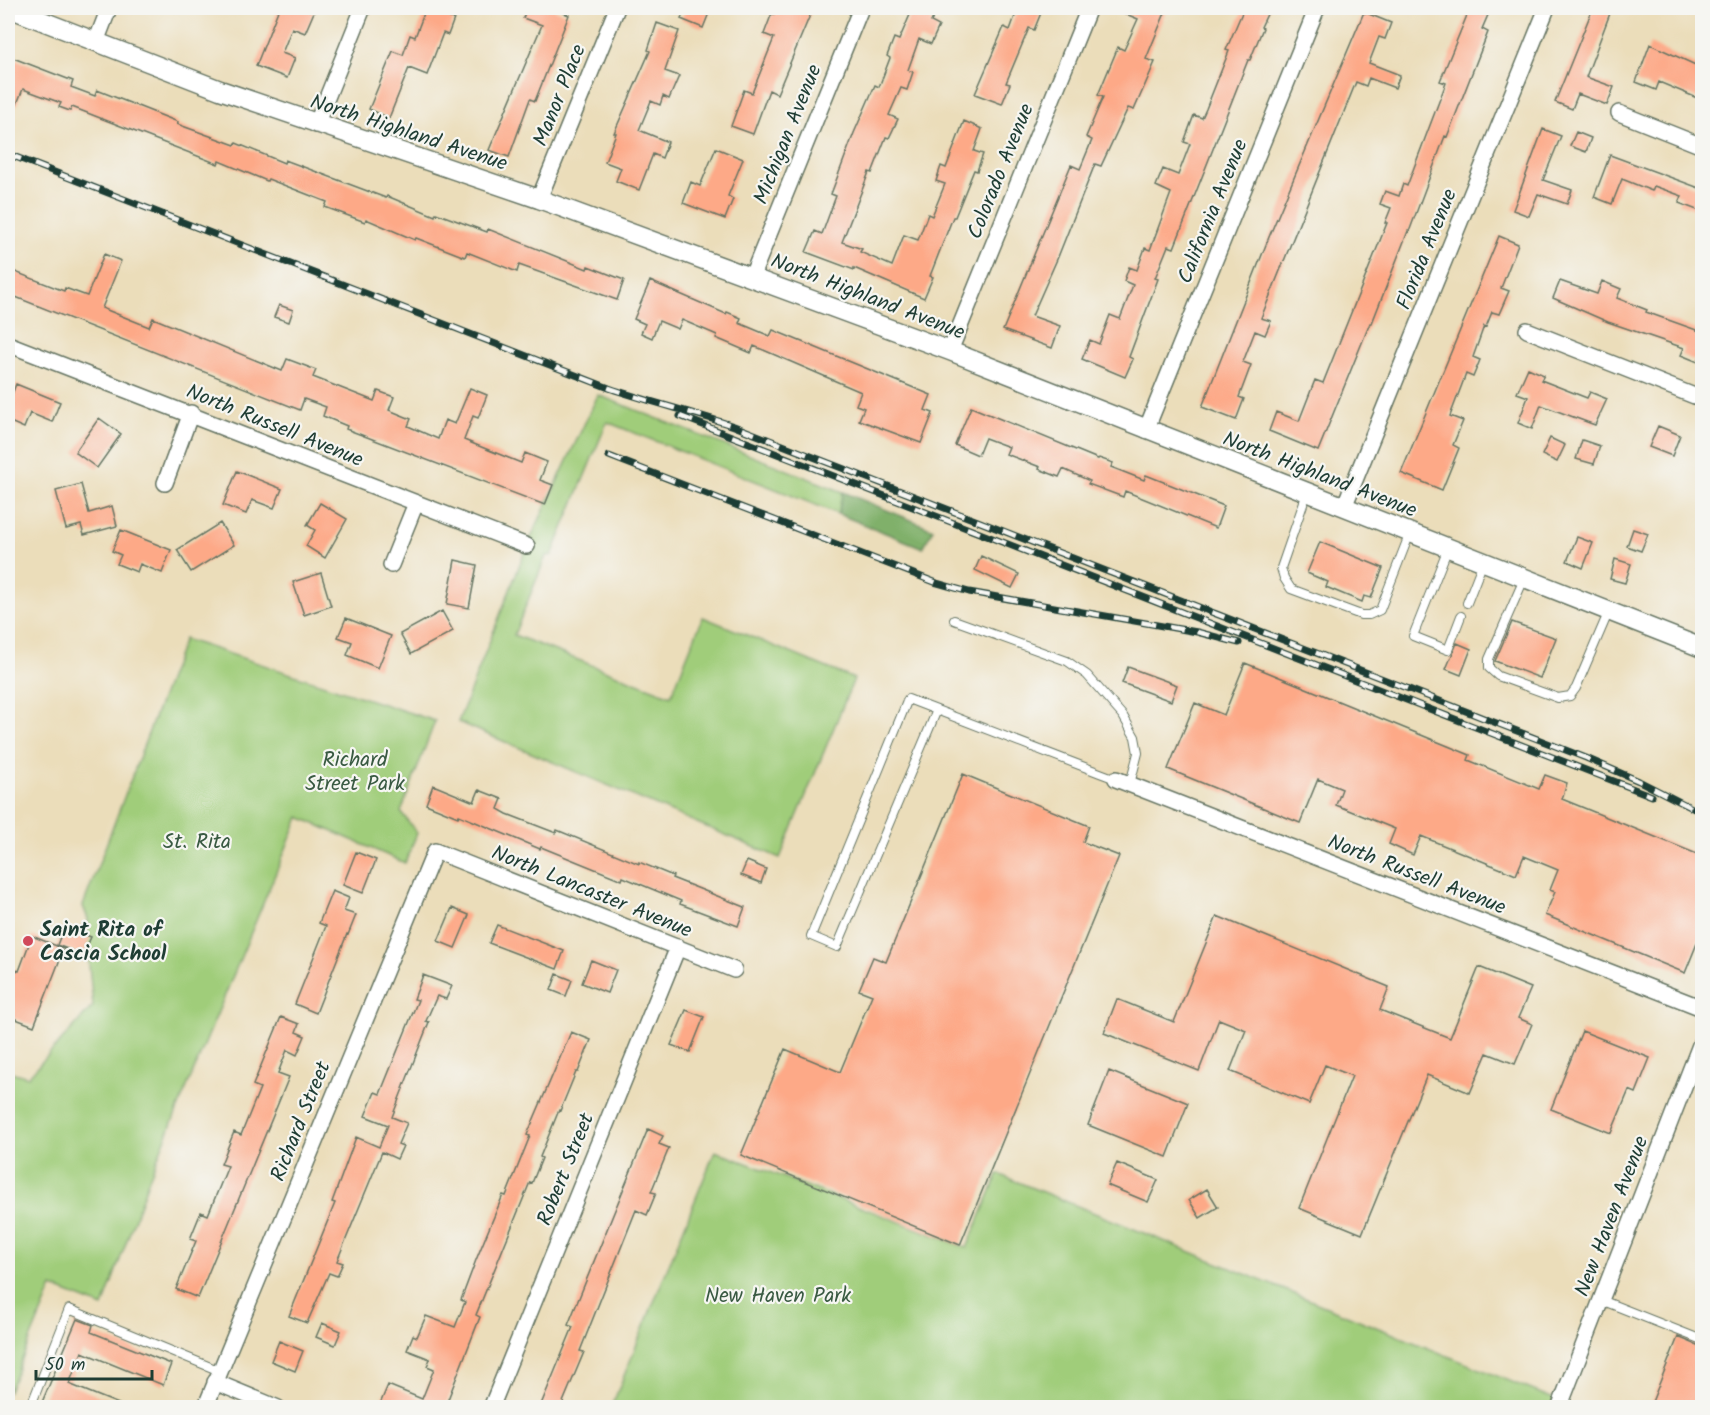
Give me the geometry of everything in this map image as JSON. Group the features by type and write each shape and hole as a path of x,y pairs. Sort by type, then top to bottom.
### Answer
{"street":[{"name":"North Highland Avenue","path":"9,8 220,90 539,199 752,276 950,351 1702,648"},
{"path":"96,42 109,8"},
{"path":"316,124 363,8"},
{"name":"Manor Place","path":"539,199 617,8"},
{"name":"Michigan Avenue","path":"752,276 861,8"},
{"name":"Colorado Avenue","path":"950,351 1089,8"},
{"name":"California Avenue","path":"1146,430 1317,8"},
{"name":"Florida Avenue","path":"1344,507 1547,8"},
{"path":"1618,113 1702,146"},
{"path":"1527,330 1702,399"},
{"name":"North Russell Avenue","path":"8,344 191,413 527,546"},
{"path":"165,483 191,413"},
{"path":"391,565 416,503"},
{"name":"North Russell Avenue","path":"1123,782 1702,1008"},
{"name":"North Lancaster Avenue","path":"435,851 734,970"},
{"name":"Richard Street","path":"205,1407 435,851"},
{"name":"Robert Street","path":"491,1407 678,947"},
{"name":"New Haven Avenue","path":"1559,1407 1702,1040"},
{"path":"218,1376 278,1407"}],"lane":[{"path":"1307,493 1281,568 1291,589 1361,615 1369,615 1380,610 1411,533"},
{"path":"1448,548 1413,636 1448,650 1461,616"},
{"path":"1467,603 1483,562"},
{"path":"1525,578 1490,659 1489,668 1498,676 1558,698 1570,696 1576,688 1609,611"},
{"path":"937,710 837,947 812,936 908,699 937,710 1123,782 1138,753 1134,737 1123,716 1087,675 1067,661 954,620"},
{"path":"1601,1300 1702,1340"},
{"path":"30,1407 69,1309 218,1376"}],"green space":[{"path":"598,395 843,492 838,514 607,422 552,555 546,556 514,635 671,696 703,617 854,679 780,858 458,722 527,546"},
{"path":"843,492 933,529 923,548 838,514"},
{"name":"St. Rita","path":"184,639 435,721 401,812 417,833 405,863 299,817 150,1176 103,1307 52,1287 8,1393 8,1071 28,1077 93,1006 87,945 88,919 83,906"},
{"name":"New Haven Park","path":"715,1151 967,1248 998,1174 1564,1403 1562,1408 611,1408"}],"building":[{"path":"279,8 302,8 314,12 305,33 292,28 282,53 295,58 287,78 256,66"},
{"path":"426,8 448,8 444,16 454,19 448,35 443,33 427,75 409,68 389,118 369,109 393,51 403,55 410,35 415,37"},
{"path":"527,8 551,8 569,15 535,101 530,99 509,157 489,150 542,25 523,18"},
{"path":"686,8 711,8 703,28 681,19"},
{"path":"777,8 813,8 777,94 769,90 753,134 731,126 744,90 752,93 774,38 764,34 772,13 774,14"},
{"path":"913,8 938,8 931,22 939,26 931,44 919,39 908,70 913,72 907,90 901,88 889,115 898,119 889,138 886,137 872,173 869,172 842,242 862,249 860,252 892,266 904,235 918,240 928,214 932,216 945,184 936,181 941,166 946,168 964,121 982,129 974,151 983,154 977,171 974,170 955,217 953,217 924,298 854,268 854,270 806,252 815,231 822,234 836,196 831,194 854,133 875,85 879,87 890,58 887,56 894,38 899,40"},
{"path":"1018,8 1043,8 1034,30 1029,28 1006,83 1010,84 1002,104 975,94 1004,27 1010,30"},
{"path":"1111,8 1167,8 1146,59 1155,62 1134,110 1128,108 1101,166 1095,164 1032,316 1060,326 1052,348 1003,330 1071,165 1080,169 1092,140 1086,137 1103,97 1098,95 1118,47 1124,50 1138,19"},
{"path":"1244,8 1270,8 1174,248 1168,246 1155,278 1158,279 1129,357 1133,359 1125,377 1082,359 1090,340 1099,344 1110,315 1120,319 1133,285 1124,281 1129,267 1137,270 1145,248 1150,250 1171,193 1156,186 1163,169 1178,175 1190,144 1184,142 1194,115 1202,118 1229,51 1226,50"},
{"path":"1470,8 1491,8 1482,29 1488,32 1409,232 1318,451 1269,431 1276,412 1299,421 1315,380 1323,383 1387,223 1385,223 1391,208 1380,204 1385,191 1399,196 1403,184 1407,186 1446,83 1440,81"},
{"path":"1593,8 1612,8 1586,77 1614,87 1607,105 1578,94 1572,109 1555,102"},
{"path":"1364,12 1391,23 1385,39 1379,37 1369,63 1400,75 1395,88 1369,78 1366,86 1356,82 1261,318 1271,321 1265,335 1255,331 1243,362 1251,365 1239,397 1244,399 1236,420 1202,407 1269,237"},
{"path":"657,23 679,31 665,71 679,76 669,99 663,96 660,105 651,101 639,130 668,142 662,158 653,154 639,190 616,181 621,168 605,162 616,133 614,133 650,51 648,50"},
{"path":"1650,44 1702,68 1702,100 1659,82 1656,90 1636,82"},
{"path":"8,56 73,81 71,87 95,96 97,90 178,122 177,124 235,145 236,143 284,163 285,160 386,198 387,196 435,216 436,213 487,232 488,229 587,269 588,266 624,280 617,300 519,265 517,272 467,252 465,257 416,238 415,240 366,219 365,222 325,207 327,202 268,179 267,181 219,161 218,164 72,107 70,111 59,107 61,103 23,89 8,126"},
{"path":"1543,129 1561,136 1543,180 1572,190 1567,204 1538,194 1529,216 1513,210"},
{"path":"1576,132 1591,138 1586,152 1570,146"},
{"path":"716,148 743,159 728,196 733,199 725,219 683,203 691,182 700,186"},
{"path":"1610,155 1702,189 1702,212 1679,203 1682,196 1654,186 1652,191 1622,179 1612,204 1594,197"},
{"path":"1499,236 1518,244 1501,288 1509,291 1499,314 1492,312 1486,327 1484,326 1473,357 1480,360 1473,377 1466,374 1450,416 1463,421 1453,445 1459,448 1442,490 1401,473"},
{"path":"104,254 121,261 102,308 149,327 153,318 282,371 287,359 316,370 313,377 374,401 378,391 394,397 389,410 411,419 408,426 438,439 445,420 455,424 470,388 487,395 478,418 473,416 464,440 521,463 525,453 547,462 540,480 553,485 545,505 346,429 347,426 323,416 326,407 304,399 300,410 8,294 8,269 64,291 65,288 87,296"},
{"path":"650,281 726,314 727,312 741,318 739,323 770,336 773,330 931,395 925,410 933,413 921,443 859,420 864,408 856,405 861,392 754,346 751,353 682,320 678,329 659,321 652,338 641,333 645,324 634,319"},
{"path":"1560,281 1597,294 1602,281 1621,289 1617,298 1647,310 1646,312 1702,332 1702,351 1698,362 1681,355 1684,348 1608,322 1553,298"},
{"path":"279,305 293,310 289,322 274,317"},
{"path":"1528,368 1544,375 1541,380 1587,398 1590,392 1607,399 1595,425 1541,405 1532,429 1518,423 1528,397 1517,393"},
{"path":"16,384 60,402 52,422 30,413 24,428 8,421 8,405"},
{"path":"971,407 1113,463 1111,467 1144,480 1146,475 1224,506 1216,528 1125,491 1123,497 1088,484 1090,481 1063,469 1059,477 1006,454 1009,447 985,438 978,455 955,445"},
{"path":"99,418 121,434 97,468 75,452"},
{"path":"1658,426 1680,435 1672,456 1649,447"},
{"path":"1550,438 1565,445 1557,462 1542,455"},
{"path":"1582,440 1600,446 1594,464 1576,459"},
{"path":"237,471 282,489 274,508 252,500 246,514 223,505"},
{"path":"81,484 89,513 112,506 117,526 84,535 81,525 66,529 56,491"},
{"path":"320,503 347,519 325,558 306,546 315,530 307,525"},
{"path":"220,523 234,545 191,572 177,550"},
{"path":"1633,529 1648,534 1641,551 1627,546"},
{"path":"121,530 171,550 162,573 140,564 137,572 117,564 121,555 112,551"},
{"path":"1577,537 1593,543 1583,568 1567,561"},
{"path":"1320,542 1383,568 1371,598 1364,596 1362,602 1326,587 1328,582 1307,573"},
{"path":"981,556 1019,574 1012,588 975,570"},
{"path":"1615,559 1631,564 1625,583 1610,579"},
{"path":"455,560 477,565 469,608 447,604"},
{"path":"321,573 331,606 304,615 293,582"},
{"path":"442,611 453,631 411,654 400,634"},
{"path":"346,618 391,636 378,668 347,655 352,642 338,637"},
{"path":"1512,622 1556,638 1540,678 1495,661"},
{"path":"1457,643 1471,649 1461,675 1446,669"},
{"path":"1245,663 1470,755 1468,760 1539,789 1545,775 1567,783 1562,799 1702,856 1702,931 1685,973 1545,915 1555,892 1550,890 1558,870 1524,856 1516,875 1421,836 1413,855 1389,844 1395,829 1336,805 1342,789 1318,779 1300,823 1168,769 1195,703 1224,715"},
{"path":"1128,667 1177,685 1171,701 1122,683"},
{"path":"963,774 1089,826 1083,842 1119,856 960,1245 741,1155 785,1049 840,1072 872,995 859,990 873,957 886,962"},
{"path":"433,785 474,802 479,790 502,799 498,809 507,814 556,833 557,830 639,864 639,862 673,876 672,878 745,907 738,926 680,904 681,901 623,877 622,880 426,804"},
{"path":"356,852 376,860 363,893 343,885"},
{"path":"747,861 766,869 761,883 741,875"},
{"path":"332,891 349,898 344,911 356,915 316,1013 295,1004 326,926 319,923"},
{"path":"452,908 469,915 455,948 438,941"},
{"path":"1217,916 1389,987 1380,1010 1450,1038 1479,967 1531,988 1518,1018 1532,1024 1515,1064 1487,1053 1470,1093 1427,1075 1362,1234 1299,1208 1352,1076 1325,1065 1309,1104 1230,1071 1246,1030 1219,1019 1199,1071 1104,1033 1117,999 1174,1022"},
{"path":"497,925 564,951 557,969 489,943"},
{"path":"64,927 91,937 83,955 57,945"},
{"path":"32,936 64,949 34,1026 8,1016 8,967 19,971"},
{"path":"591,960 616,970 607,993 582,983"},
{"path":"557,974 572,980 566,996 551,990"},
{"path":"423,975 452,986 446,999 437,996 392,1117 407,1123 398,1144 403,1146 397,1159 382,1152 337,1261 343,1263 337,1276 329,1273 307,1323 289,1316 335,1203 332,1202 356,1137 379,1147 388,1125 365,1116 375,1092 380,1094 418,1000 414,999"},
{"path":"686,1010 704,1017 690,1052 671,1045"},
{"path":"281,1017 299,1024 296,1032 305,1036 297,1055 287,1050 278,1073 289,1077 198,1298 176,1289 196,1241 190,1239 201,1212 208,1215 228,1166 221,1164 234,1132 241,1135 260,1088 253,1085"},
{"path":"1582,1031 1650,1058 1636,1093 1629,1090 1611,1133 1551,1109"},
{"path":"571,1032 591,1040 559,1110 532,1183 530,1182 476,1315 480,1317 445,1407 389,1407 380,1404 388,1385 422,1399 434,1369 427,1366 430,1359 407,1350 413,1335 417,1337 426,1316 455,1327 465,1302 461,1300 476,1260 503,1195 506,1196 530,1136 527,1135"},
{"path":"1109,1071 1188,1103 1167,1157 1088,1125"},
{"path":"648,1129 663,1136 659,1144 669,1148 651,1192 656,1193 647,1215 636,1210 580,1351 584,1352 561,1407 540,1407 573,1327 568,1325"},
{"path":"1117,1163 1158,1180 1148,1202 1107,1185"},
{"path":"1207,1189 1218,1207 1200,1218 1189,1200"},
{"path":"77,1319 93,1325 91,1332 171,1364 163,1385 82,1352 69,1384 126,1407 40,1407"},
{"path":"322,1323 341,1331 335,1345 316,1337"},
{"path":"1678,1337 1702,1347 1702,1407 1650,1407"},
{"path":"279,1341 303,1351 295,1371 271,1361"}],"railway":[{"path":"8,154 609,388 734,426 1586,758 1639,781 1702,813"},
{"path":"680,416 1652,796"},
{"path":"609,456 937,583 969,592 1197,632 1239,643"}],"place":[{"name":"Saint Rita of Cascia School","path":"28,941"}],"park label":[{"name":"Richard Street Park","path":"355,771"}]}
